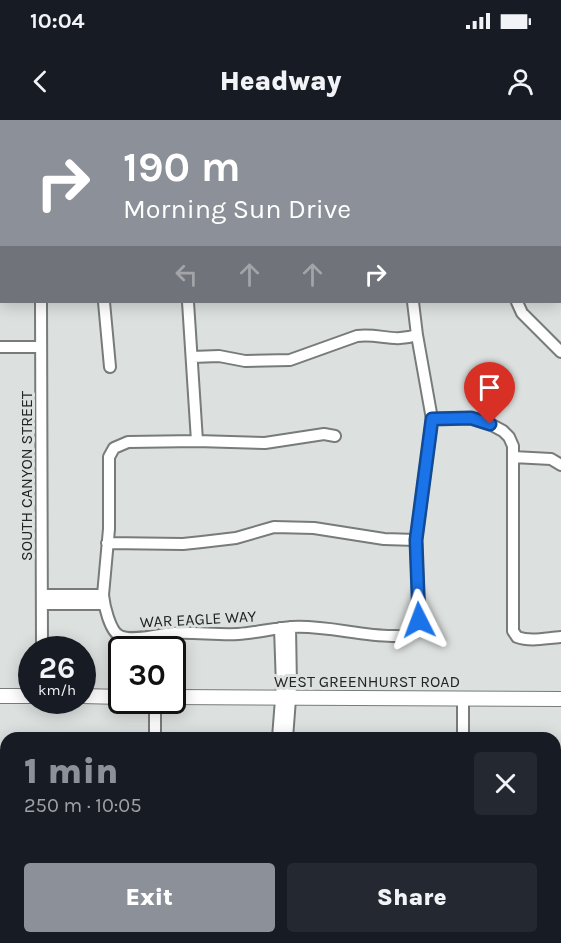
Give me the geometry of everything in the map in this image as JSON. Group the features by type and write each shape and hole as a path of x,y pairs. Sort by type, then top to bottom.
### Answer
{"main road":[{"path":"0,696 18,696"},
{"name":"WEST GREENHURST ROAD","path":"186,697 561,699"}],"street":[{"name":"SOUTH CANYON STREET","path":"41,303 42,636"},
{"path":"104,303 110,367"},
{"path":"188,303 197,441"},
{"name":"WAR EAGLE WAY","path":"104,599 113,629 122,637 130,638 174,633 238,634 285,627 316,627 365,635 412,634 419,620 416,540 432,419 413,303"},
{"path":"518,303 522,313 561,352"},
{"path":"192,357 219,356 245,361 290,360 357,336 406,339 417,335"},
{"path":"0,347 41,347"},
{"path":"432,419 471,418 490,424 509,437 513,446 513,632 517,637 532,640 561,637"},
{"path":"42,599 104,599 109,529 109,457 114,448 128,442 265,443 324,434 334,436"},
{"path":"513,458 551,459 561,465"},
{"path":"107,543 183,544 236,538 274,527 314,528 384,539 416,540"},
{"name":"WAR EAGLE WAY","path":"285,627 286,698"},
{"path":"279,732 286,698"},
{"path":"286,698 287,732"},
{"path":"463,699 463,732"},
{"path":"155,714 155,732"}],"route":[{"path":"419,620 416,540 432,419 471,418 490,424"}]}
